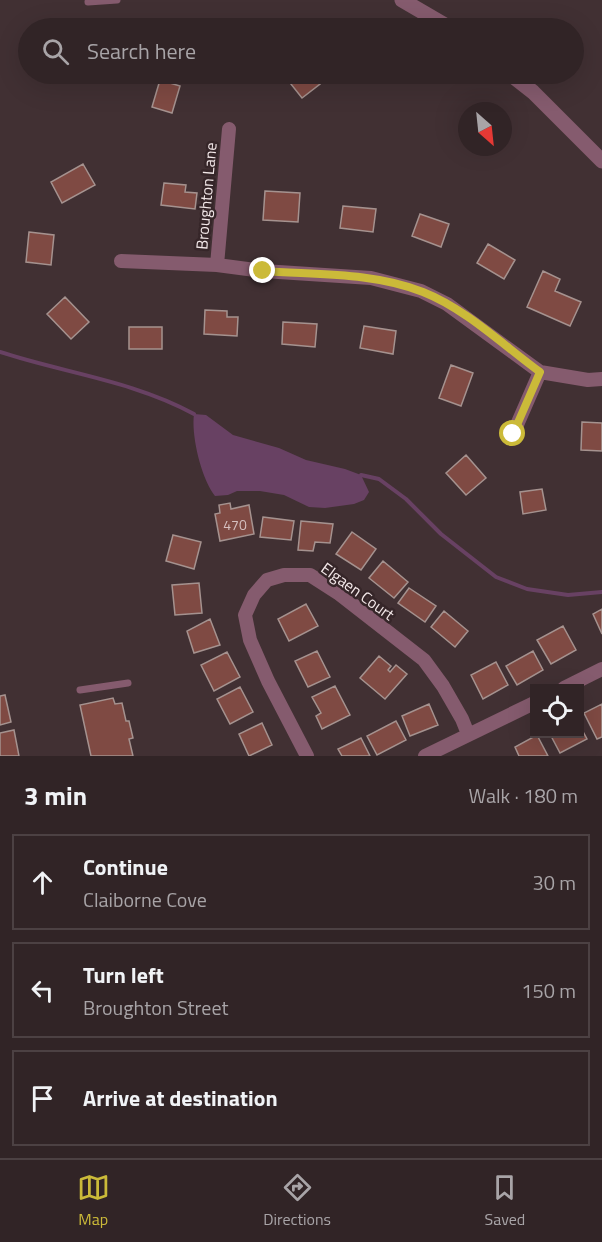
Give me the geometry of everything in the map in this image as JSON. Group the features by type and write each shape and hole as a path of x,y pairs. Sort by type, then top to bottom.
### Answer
{"street":[{"path":"402,0 433,18"},
{"path":"523,84 602,160"},
{"name":"Broughton Lane","path":"217,265 228,129"},
{"path":"121,261 217,265 263,271 371,278 421,291 447,304 540,372 588,380 602,379"},
{"path":"513,434 540,372"},
{"name":"Elgaen Court","path":"307,756 268,681 250,639 245,615 254,595 267,580 285,575 309,574 338,593 424,660 443,686 468,734"},
{"path":"572,684 602,669"},
{"path":"424,756 530,705"}],"lane":[{"path":"88,2 117,0"},
{"path":"80,690 128,683"}],"shaded area":[{"path":"194,414 206,415 233,435 279,448 306,460 361,475 369,492 364,500 354,504 325,508 309,507 284,495 260,491 237,491 228,495 215,496 205,479 198,456 193,423"}],"building":[{"path":"159,84 180,86 172,113 152,107"},
{"path":"291,84 320,84 302,98"},
{"path":"83,164 95,185 62,203 51,182"},
{"path":"164,183 186,185 185,192 197,193 195,209 161,205"},
{"path":"265,191 300,193 298,222 263,220"},
{"path":"343,206 376,209 373,232 340,228"},
{"path":"420,214 449,224 441,247 412,236"},
{"path":"29,232 54,235 51,265 26,262"},
{"path":"488,244 515,260 504,279 477,263"},
{"path":"543,271 560,279 555,291 581,302 570,326 527,307"},
{"path":"65,297 89,322 71,339 47,314"},
{"path":"205,310 227,311 227,317 238,317 237,336 204,334"},
{"path":"283,322 317,324 315,347 282,344"},
{"path":"364,326 396,331 393,354 360,348"},
{"path":"129,327 162,327 162,349 129,349"},
{"path":"451,365 473,373 461,406 439,398"},
{"path":"582,422 602,423 602,451 581,450"},
{"path":"466,455 486,478 466,495 446,473"},
{"path":"542,489 546,510 523,514 520,492"},
{"path":"230,503 231,509 249,505 254,534 220,541 215,514 220,513 219,505"},
{"path":"263,517 294,521 291,540 260,537"},
{"path":"301,521 333,524 330,543 315,542 313,551 298,550"},
{"path":"352,532 376,549 361,570 336,554"},
{"path":"173,535 201,542 194,569 166,561"},
{"path":"383,561 408,582 394,598 369,578"},
{"path":"199,583 202,613 175,615 172,585"},
{"path":"409,588 436,606 425,622 398,603"},
{"path":"306,604 318,626 289,641 278,619"},
{"path":"602,609 602,634 593,614"},
{"path":"444,611 468,631 455,647 431,627"},
{"path":"210,619 220,645 194,653 187,631"},
{"path":"563,626 576,650 551,664 537,640"},
{"path":"317,651 330,677 308,687 295,661"},
{"path":"533,651 543,670 517,685 506,666"},
{"path":"227,652 240,677 214,691 201,665"},
{"path":"379,656 391,666 388,670 390,672 396,665 407,674 385,699 360,678"},
{"path":"496,662 508,685 483,699 471,675"},
{"path":"335,686 350,715 322,729 316,716 321,713 312,697"},
{"path":"240,687 253,712 230,724 217,699"},
{"path":"5,695 11,722 0,725 0,696"},
{"path":"113,698 115,704 122,703 126,721 129,721 133,738 129,739 133,756 91,756 80,705"},
{"path":"429,704 438,725 410,736 402,716"},
{"path":"602,704 602,737 597,739 584,713"},
{"path":"396,721 406,740 377,755 367,736"},
{"path":"262,723 272,745 249,756 239,734"},
{"path":"14,730 19,756 0,756 0,733"},
{"path":"584,733 587,739 560,753 552,738 584,738"},
{"path":"361,738 370,756 342,756 338,749"},
{"path":"532,738 539,738 548,756 519,756 515,747"}],"waterway":[{"path":"0,352 123,385 194,414"},
{"path":"361,475 379,479 406,499 441,534 496,577 527,589 568,595 602,592"}],"route":[{"path":"263,271 371,278 421,291 447,304 540,372 513,434"}]}
